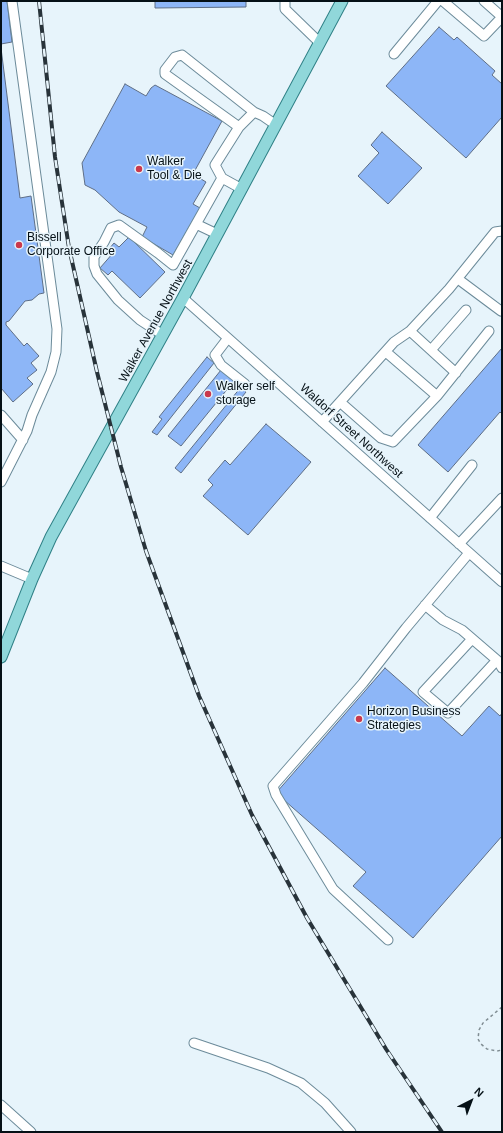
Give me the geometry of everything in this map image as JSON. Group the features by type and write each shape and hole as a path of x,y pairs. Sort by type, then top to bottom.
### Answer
{"main road":[{"name":"Walker Avenue Northwest","path":"1,657 32,579 51,537 163,335 342,1"}],"street":[{"path":"2,477 27,431 32,415 51,372 56,352 56,329 12,1"},
{"path":"285,1 285,9 320,43"},
{"path":"394,54 438,1"},
{"path":"443,1 484,36 502,17 484,1"},
{"path":"239,126 165,74 165,70 175,57 182,55 254,112 276,125"},
{"path":"242,189 222,178 215,165 239,126 254,112"},
{"path":"163,335 140,320 118,300 97,274 94,266 94,257 111,228 119,225 173,264 222,178"},
{"path":"196,224 217,234"},
{"path":"322,422 394,342 410,331 458,279 495,232 502,231"},
{"path":"458,279 501,311 502,310"},
{"name":"Waldorf Street Northwest","path":"183,298 502,582"},
{"path":"431,350 466,310"},
{"path":"410,331 456,373"},
{"path":"340,402 381,438 393,442 437,396 489,331"},
{"path":"228,338 215,355 221,364 245,384"},
{"path":"386,352 437,396"},
{"path":"1,415 23,440"},
{"path":"430,518 472,465"},
{"path":"459,544 502,498"},
{"path":"388,940 333,889 276,795 273,786 363,683 425,605 469,553"},
{"path":"1,566 32,579"},
{"path":"425,605 443,620 462,630 472,639 499,664 448,713 424,692 472,639"},
{"path":"194,1042 268,1068 300,1083 325,1103 351,1132"},
{"path":"1,1105 31,1132"}],"path":[{"path":"502,1007 483,1023 479,1030 478,1039 487,1049 497,1051 502,1050"}],"building":[{"path":"1,1 7,1 12,42 1,44"},
{"path":"155,1 246,1 246,7 155,8"},
{"path":"439,27 454,40 457,37 495,71 492,75 502,84 502,117 466,158 386,86"},
{"name":"Bissell Corporate Office","path":"1,48 20,198 31,196 44,293 39,294 32,300 25,301 9,321 6,322 6,325 24,346 27,343 39,356 31,363 37,370 27,378 33,384 13,402 1,388"},
{"name":"Walker Tool & Die","path":"125,84 146,96 155,85 222,121 193,174 206,182 193,204 200,208 173,255 142,237 147,227 119,212 95,190 85,185 82,163"},
{"path":"382,132 422,168 388,204 358,176 379,153 371,145"},
{"path":"129,237 165,272 140,298 112,271 108,275 100,268 113,253 109,249 114,243 119,247"},
{"path":"502,348 502,414 500,412 448,472 418,445"},
{"path":"207,357 214,363 157,435 152,432 162,419 159,417"},
{"path":"221,370 234,381 181,446 168,436"},
{"path":"241,387 246,392 181,473 175,468"},
{"path":"266,424 311,462 248,535 203,496 213,485 208,480 225,460 230,465"},
{"path":"385,668 462,736 489,706 500,716 502,713 502,836 413,938 353,886 366,872 276,793"}],"railway":[{"path":"39,1 55,157 69,248 97,372 121,467 146,551 199,696 252,815 307,918 386,1049 442,1132"}],"place":[{"name":"Walker Tool & Die","path":"139,169"},
{"name":"Bissell Corporate Office","path":"19,245"},
{"name":"Walker self storage","path":"208,394"},
{"name":"Horizon Business Strategies","path":"359,719"}]}
